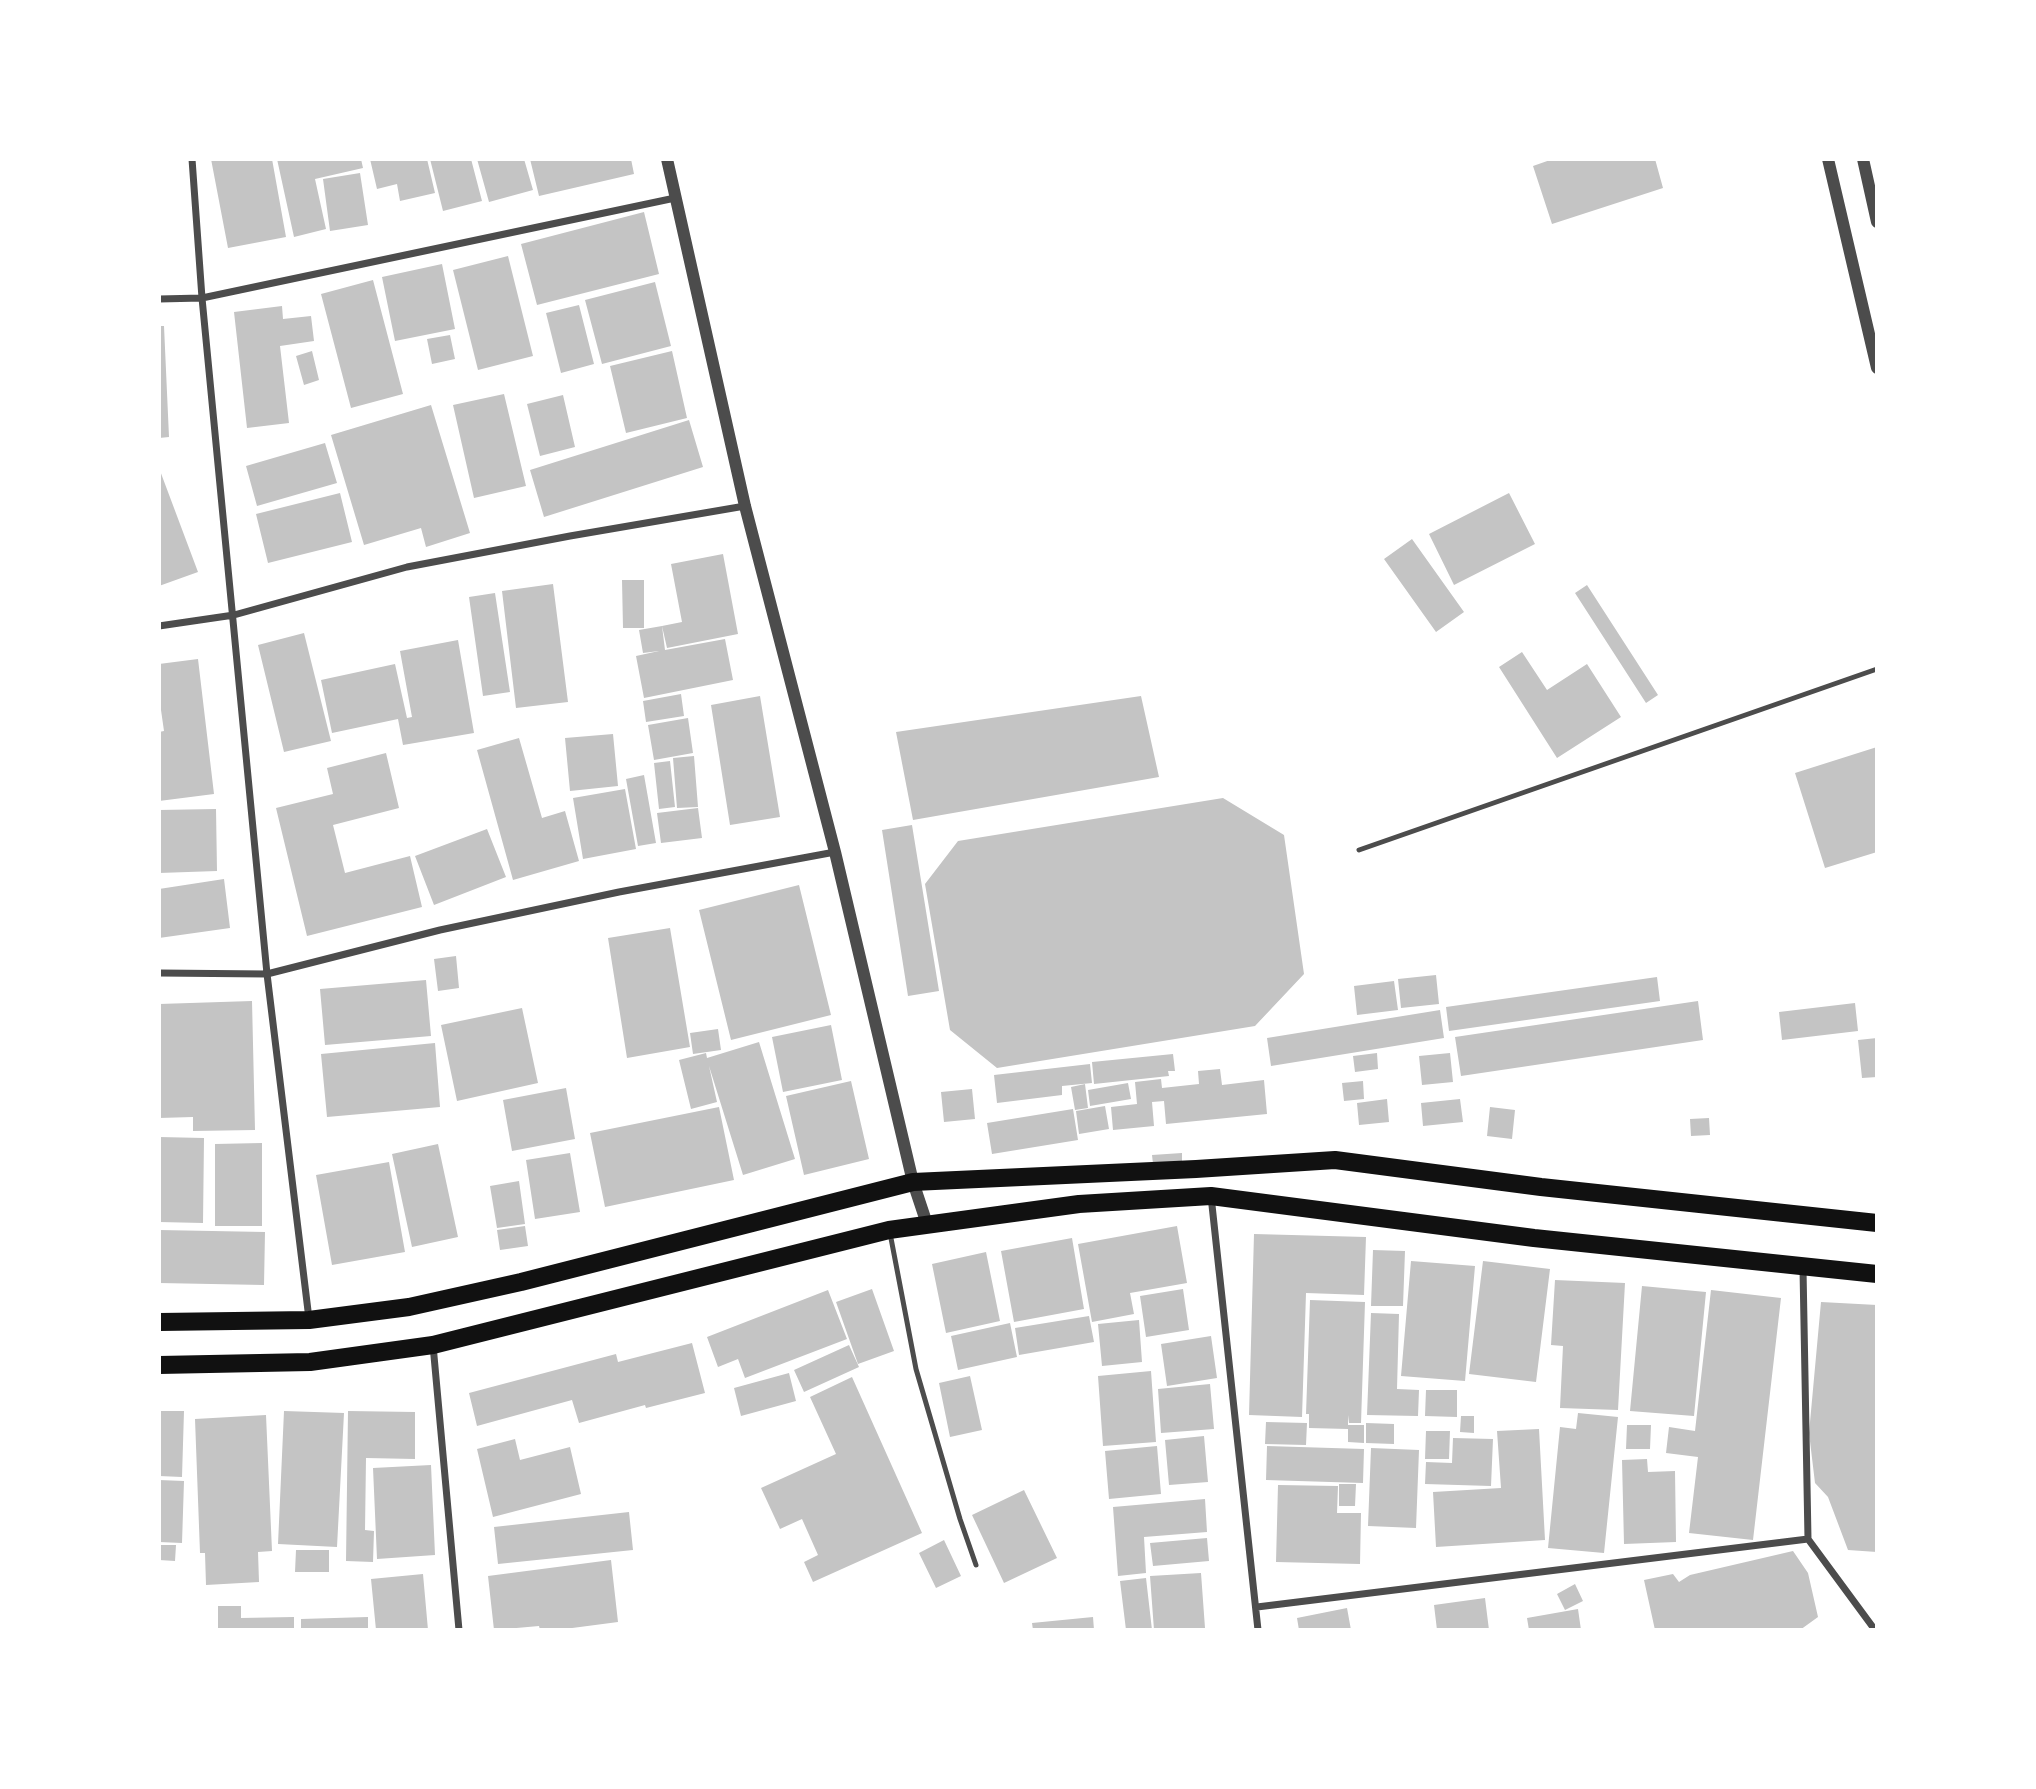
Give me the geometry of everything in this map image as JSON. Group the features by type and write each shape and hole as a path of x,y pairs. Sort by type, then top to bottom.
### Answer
{"main road":[{"path":"159,1322 309,1320 409,1307 521,1282 913,1182 1335,1160 1541,1187 1877,1223"},
{"path":"159,1365 310,1362 433,1345 890,1230 1079,1204 1211,1196 1534,1238 1877,1274"}],"street":[{"path":"192,159 202,298 267,974 309,1320"},
{"path":"667,159 745,506 835,852 913,1182 927,1224"},
{"path":"1828,159 1877,368"},
{"path":"1863,159 1877,222"},
{"path":"159,299 202,298 675,198"},
{"path":"159,626 234,615 407,567 745,506"},
{"path":"159,973 267,974 440,929 835,852"},
{"path":"1211,1196 1258,1630"},
{"path":"1803,1268 1808,1539 1875,1630"},
{"path":"433,1345 459,1630"},
{"path":"1257,1606 1808,1539"}],"lane":[{"path":"1359,850 1877,669"},
{"path":"890,1230 916,1369 976,1566"}],"building":[{"path":"211,159 272,159 286,237 228,248"},
{"path":"277,159 361,159 363,168 315,179 326,229 294,237"},
{"path":"370,159 427,159 435,193 400,201 397,184 377,189"},
{"path":"430,159 471,159 482,201 443,211"},
{"path":"477,159 524,159 533,190 489,202"},
{"path":"530,159 631,159 634,174 539,196"},
{"path":"1553,159 1655,159 1663,188 1552,224 1533,166"},
{"path":"360,173 368,225 330,231 323,179"},
{"path":"644,212 659,274 537,305 521,244"},
{"path":"508,256 533,356 478,370 453,270"},
{"path":"442,264 455,329 395,341 382,277"},
{"path":"373,280 403,394 351,408 321,294"},
{"path":"655,282 671,346 602,364 585,300"},
{"path":"579,305 594,364 561,373 546,313"},
{"path":"282,306 283,319 311,316 314,341 280,346 289,423 247,428 234,312"},
{"path":"159,326 164,326 169,437 159,438"},
{"path":"450,335 455,359 432,364 427,339"},
{"path":"312,351 319,380 304,385 296,356"},
{"path":"672,351 687,418 626,433 610,366"},
{"path":"504,394 526,486 474,498 453,405"},
{"path":"563,395 575,447 540,456 527,404"},
{"path":"431,405 470,533 426,547 421,528 364,545 331,435"},
{"path":"689,420 703,467 544,517 530,470"},
{"path":"325,443 337,483 257,506 246,466"},
{"path":"159,468 198,572 159,586"},
{"path":"340,493 352,542 268,563 256,514"},
{"path":"1509,493 1535,544 1454,585 1429,534"},
{"path":"1412,539 1464,612 1436,632 1384,559"},
{"path":"723,554 738,634 667,648 662,626 682,622 671,564"},
{"path":"622,580 644,580 644,628 623,628"},
{"path":"553,584 568,702 516,708 502,591"},
{"path":"1587,585 1658,695 1646,703 1575,593"},
{"path":"495,593 510,692 483,696 469,597"},
{"path":"662,626 665,650 725,639 733,680 644,698 636,656 659,651 643,653 639,630"},
{"path":"304,633 331,741 284,752 258,645"},
{"path":"458,640 474,733 403,745 398,719 332,733 321,680 395,664 407,718 412,717 400,651"},
{"path":"1522,652 1547,690 1587,664 1621,717 1557,758 1499,667"},
{"path":"198,659 214,794 159,801 159,732 164,731 159,696 159,664"},
{"path":"681,694 684,716 646,722 643,701"},
{"path":"760,696 780,817 730,825 711,705"},
{"path":"1141,696 1159,777 913,820 896,732"},
{"path":"688,718 693,753 654,760 648,725"},
{"path":"613,734 618,786 570,791 565,738"},
{"path":"519,738 542,818 565,811 579,861 513,880 477,750"},
{"path":"1877,747 1877,852 1825,868 1795,773"},
{"path":"386,753 399,808 333,825 345,873 410,856 422,907 307,936 276,808 333,794 327,768"},
{"path":"694,756 698,807 677,808 673,758"},
{"path":"670,761 675,807 659,809 654,763"},
{"path":"644,775 656,843 638,846 626,779"},
{"path":"625,789 636,849 583,859 573,798"},
{"path":"1223,798 1284,835 1304,974 1255,1026 997,1068 950,1030 925,884 958,841"},
{"path":"698,808 702,838 661,843 657,813"},
{"path":"216,809 217,871 159,873 159,810"},
{"path":"912,825 939,991 908,996 882,830"},
{"path":"487,829 506,877 434,905 415,856"},
{"path":"224,879 230,928 159,938 159,889"},
{"path":"799,885 831,1015 731,1040 699,910"},
{"path":"670,928 690,1047 627,1058 608,938"},
{"path":"456,956 459,988 438,991 434,959"},
{"path":"1436,975 1439,1004 1401,1008 1398,979"},
{"path":"1657,977 1660,1001 1449,1031 1446,1007"},
{"path":"426,980 431,1036 325,1045 320,989"},
{"path":"1394,981 1398,1010 1357,1015 1354,986"},
{"path":"252,1001 255,1130 193,1131 193,1117 159,1118 159,1004"},
{"path":"1698,1001 1703,1040 1461,1076 1455,1037"},
{"path":"1855,1003 1858,1031 1782,1040 1779,1012"},
{"path":"522,1008 538,1083 457,1101 441,1025"},
{"path":"1440,1010 1444,1038 1271,1066 1267,1038"},
{"path":"831,1025 842,1080 783,1092 772,1037"},
{"path":"718,1029 721,1050 693,1054 690,1033"},
{"path":"1877,1038 1877,1077 1862,1078 1858,1040"},
{"path":"759,1042 795,1159 743,1175 709,1066 717,1102 691,1109 679,1060 706,1053 707,1058"},
{"path":"435,1043 440,1107 327,1117 321,1054"},
{"path":"1377,1053 1378,1069 1355,1072 1353,1056"},
{"path":"1450,1053 1453,1082 1422,1085 1419,1056"},
{"path":"1173,1054 1175,1071 1168,1071 1169,1076 1094,1084 1092,1062"},
{"path":"1090,1064 1092,1083 1062,1086 1062,1095 997,1103 994,1075"},
{"path":"1220,1069 1222,1085 1264,1080 1267,1114 1166,1124 1164,1101 1152,1102 1154,1126 1113,1130 1111,1107 1137,1104 1135,1082 1161,1079 1162,1088 1199,1084 1198,1071"},
{"path":"851,1081 869,1159 804,1175 786,1096"},
{"path":"1363,1081 1364,1099 1344,1101 1342,1083"},
{"path":"1128,1083 1131,1099 1090,1106 1088,1090"},
{"path":"1085,1084 1088,1108 1075,1110 1071,1087"},
{"path":"566,1088 575,1139 512,1151 503,1100"},
{"path":"972,1089 975,1119 944,1122 941,1092"},
{"path":"1387,1099 1389,1122 1359,1125 1357,1103"},
{"path":"1460,1099 1463,1122 1423,1126 1421,1103"},
{"path":"1105,1106 1109,1129 1079,1134 1076,1111"},
{"path":"719,1107 734,1180 605,1207 590,1133"},
{"path":"1490,1107 1515,1110 1512,1139 1487,1136"},
{"path":"1073,1109 1078,1140 992,1154 987,1123"},
{"path":"1709,1118 1710,1135 1691,1136 1690,1119"},
{"path":"159,1137 204,1138 203,1223 159,1222"},
{"path":"262,1143 262,1226 215,1226 215,1144"},
{"path":"438,1144 458,1237 412,1247 392,1154"},
{"path":"570,1153 580,1212 535,1219 526,1160"},
{"path":"1182,1153 1182,1163 1153,1164 1152,1155"},
{"path":"389,1162 405,1252 332,1265 316,1175"},
{"path":"519,1181 525,1224 497,1228 490,1186"},
{"path":"525,1226 528,1246 500,1250 497,1230"},
{"path":"1177,1226 1187,1283 1130,1293 1134,1314 1092,1322 1078,1244"},
{"path":"159,1230 265,1232 264,1285 159,1283"},
{"path":"1254,1234 1366,1237 1364,1295 1306,1293 1302,1417 1249,1415"},
{"path":"1072,1238 1084,1309 1014,1322 1001,1251"},
{"path":"1373,1250 1405,1251 1403,1306 1371,1306"},
{"path":"986,1252 1000,1321 946,1333 932,1264"},
{"path":"1411,1261 1475,1266 1465,1381 1401,1376"},
{"path":"1483,1261 1550,1269 1536,1382 1469,1374"},
{"path":"1555,1280 1625,1283 1618,1410 1560,1408 1563,1346 1551,1345"},
{"path":"1642,1286 1706,1292 1694,1416 1630,1411"},
{"path":"872,1289 894,1351 858,1364 836,1302"},
{"path":"1183,1289 1189,1330 1146,1337 1140,1296"},
{"path":"828,1290 847,1339 745,1378 738,1359 718,1367 707,1337"},
{"path":"1711,1290 1781,1298 1753,1540 1689,1533 1698,1457 1666,1453 1669,1427 1695,1431"},
{"path":"1310,1300 1365,1302 1361,1423 1349,1423 1348,1415 1348,1425 1364,1425 1364,1443 1348,1442 1348,1429 1309,1428 1309,1414 1306,1414"},
{"path":"1821,1302 1877,1305 1877,1552 1848,1550 1828,1497 1815,1483 1809,1433"},
{"path":"1371,1313 1399,1314 1397,1389 1419,1390 1418,1416 1367,1415"},
{"path":"1089,1316 1094,1342 1019,1355 1015,1328"},
{"path":"1139,1320 1142,1362 1102,1366 1098,1324"},
{"path":"1010,1323 1017,1357 958,1370 951,1336"},
{"path":"1211,1336 1217,1378 1167,1386 1161,1344"},
{"path":"692,1343 705,1393 646,1408 645,1405 579,1423 572,1400 477,1426 469,1393 616,1354 618,1362"},
{"path":"849,1345 859,1367 804,1392 794,1370"},
{"path":"1151,1371 1156,1442 1103,1446 1098,1376"},
{"path":"789,1373 796,1401 741,1416 734,1388"},
{"path":"970,1376 982,1430 950,1437 939,1383"},
{"path":"852,1377 922,1533 813,1582 804,1562 818,1555 802,1519 780,1529 761,1488 836,1454 810,1397"},
{"path":"1210,1384 1214,1429 1161,1433 1158,1389"},
{"path":"1426,1390 1457,1390 1457,1417 1425,1416"},
{"path":"159,1411 184,1411 182,1477 159,1476"},
{"path":"284,1411 344,1413 337,1547 278,1544"},
{"path":"348,1411 415,1412 415,1459 366,1458 365,1530 374,1531 373,1562 346,1561"},
{"path":"1578,1413 1618,1417 1604,1553 1548,1548 1560,1427 1576,1429"},
{"path":"266,1415 272,1551 258,1552 259,1582 206,1585 205,1553 200,1553 195,1419"},
{"path":"1461,1416 1474,1416 1474,1433 1460,1432"},
{"path":"1266,1422 1307,1423 1306,1445 1265,1444"},
{"path":"1366,1423 1394,1424 1394,1444 1366,1443"},
{"path":"1627,1425 1651,1425 1650,1449 1626,1449"},
{"path":"1539,1429 1545,1540 1436,1547 1433,1492 1501,1488 1497,1431"},
{"path":"1426,1431 1450,1431 1449,1459 1425,1459"},
{"path":"1204,1436 1208,1482 1169,1485 1165,1440"},
{"path":"1453,1438 1493,1439 1491,1486 1425,1484 1426,1462 1452,1463"},
{"path":"515,1439 520,1460 570,1447 581,1494 493,1517 477,1449"},
{"path":"1157,1446 1161,1494 1109,1499 1105,1451"},
{"path":"1267,1446 1364,1449 1363,1483 1266,1480"},
{"path":"1371,1448 1419,1450 1416,1528 1368,1526"},
{"path":"1647,1459 1648,1472 1675,1471 1676,1542 1624,1544 1622,1460"},
{"path":"431,1465 435,1555 377,1559 373,1468"},
{"path":"159,1480 184,1481 182,1543 159,1542"},
{"path":"1339,1484 1356,1484 1355,1506 1339,1506"},
{"path":"1278,1485 1338,1486 1337,1513 1361,1513 1360,1564 1276,1562"},
{"path":"1024,1490 1057,1558 1004,1583 972,1515"},
{"path":"1205,1499 1207,1532 1144,1537 1146,1573 1118,1576 1113,1507"},
{"path":"629,1512 633,1550 498,1564 494,1527"},
{"path":"1207,1538 1209,1561 1153,1566 1150,1543"},
{"path":"944,1540 961,1576 936,1588 919,1553"},
{"path":"159,1545 176,1545 175,1561 159,1560"},
{"path":"296,1550 329,1550 329,1572 295,1572"},
{"path":"1793,1551 1808,1573 1818,1617 1800,1630 1655,1630 1644,1580 1673,1574 1679,1582 1690,1575"},
{"path":"611,1560 618,1622 557,1630 540,1630 539,1626 494,1630 488,1576"},
{"path":"1201,1573 1205,1628 1154,1630 1150,1576"},
{"path":"423,1574 428,1630 376,1630 371,1579"},
{"path":"1146,1578 1152,1630 1126,1630 1120,1581"},
{"path":"1575,1584 1583,1601 1565,1610 1557,1594"},
{"path":"1485,1598 1489,1630 1437,1630 1434,1605"},
{"path":"218,1606 241,1606 241,1618 294,1617 294,1630 218,1630"},
{"path":"1347,1608 1351,1630 1299,1630 1297,1618"},
{"path":"1578,1609 1581,1630 1529,1630 1527,1618"},
{"path":"368,1617 368,1630 301,1630 301,1619"},
{"path":"1093,1617 1094,1630 1033,1630 1032,1623"}]}
